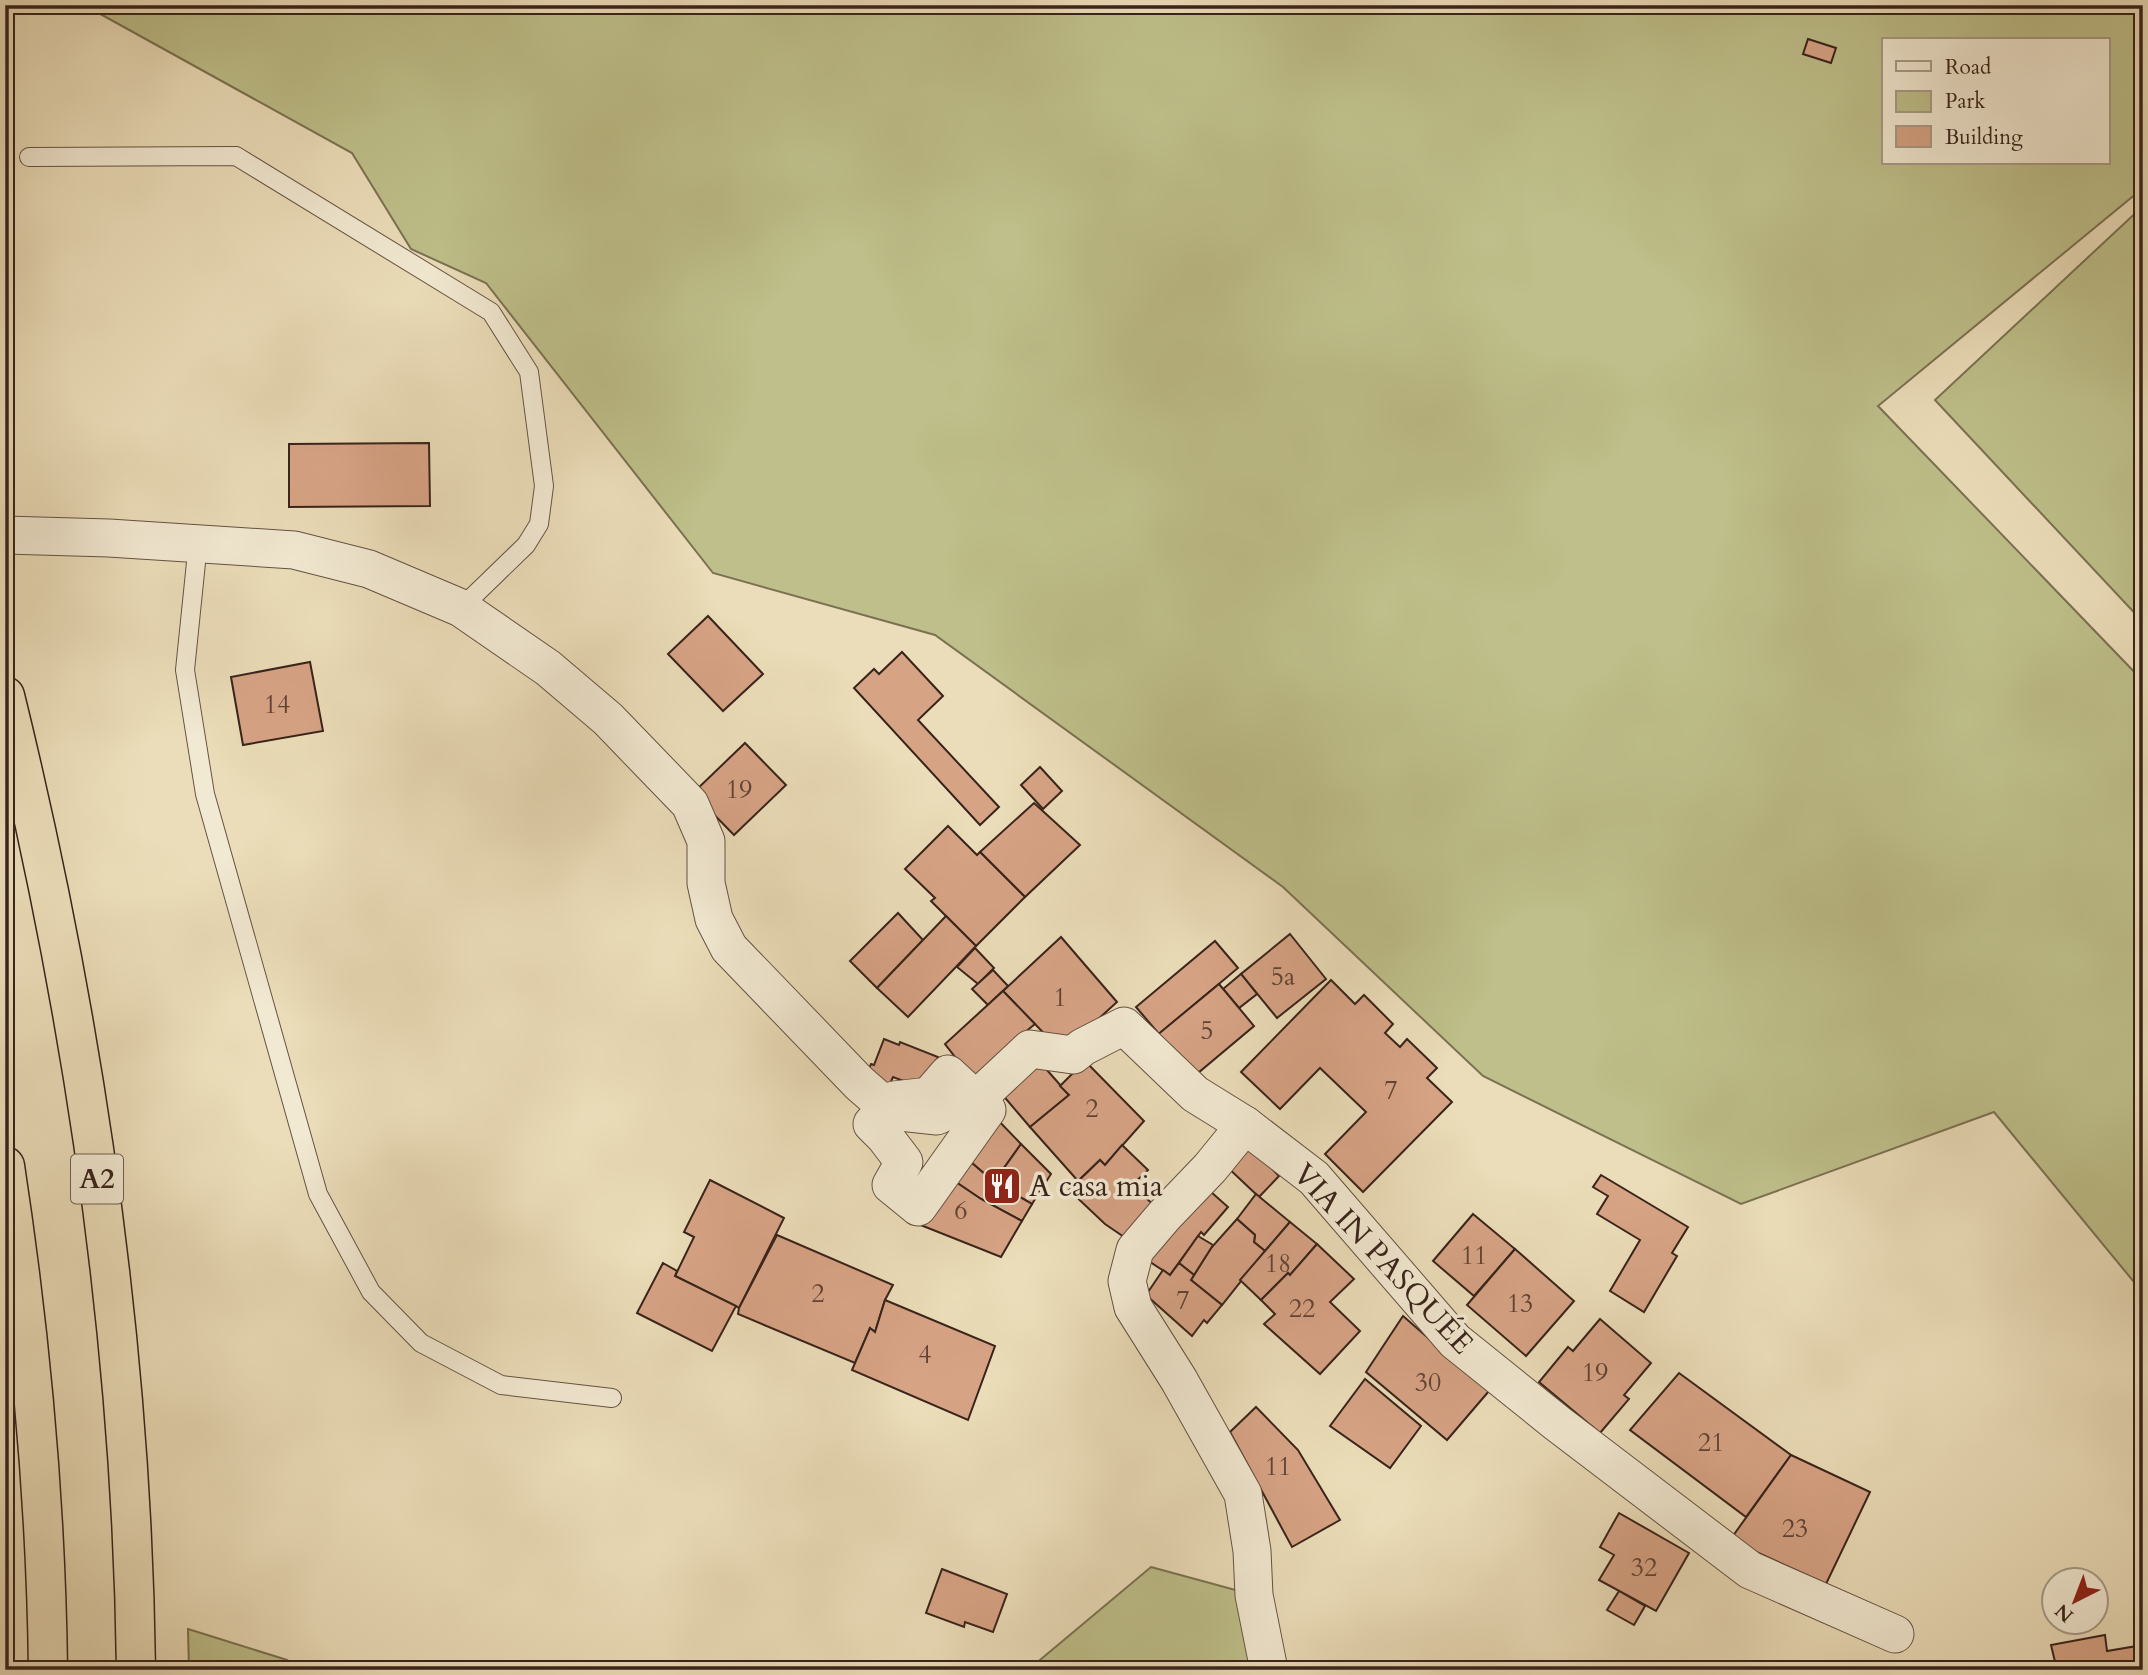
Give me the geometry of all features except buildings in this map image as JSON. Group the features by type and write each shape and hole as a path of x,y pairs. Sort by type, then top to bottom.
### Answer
{"highway":[{"name":"A2","path":"5,696 59,944 97,1178 121,1395 136,1670"},
{"path":"5,1166 32,1397 41,1513 48,1670"}],"street":[{"path":"5,535 198,542 294,550 369,569 461,608 548,668 608,719 690,804 706,841 706,883 714,919 729,948 859,1083 891,1111 937,1116 979,1094 987,1110 918,1207 891,1185 904,1162 872,1124 886,1107"},
{"name":"VIA IN PASQUÉE","path":"979,1094 1030,1049 1073,1055 1124,1026 1195,1094 1245,1125 1314,1178 1455,1341 1557,1423 1750,1570 1895,1634"},
{"path":"1245,1125 1210,1168 1135,1250 1128,1281 1133,1307 1179,1380 1243,1494 1252,1551 1254,1595 1269,1670"}],"lane":[{"path":"29,158 236,156 491,312 528,372 544,486 539,524 526,545 461,608"},
{"path":"198,542 186,670 205,794 318,1194 371,1292 421,1343 501,1385 612,1398"}],"green space":[{"path":"84,5 2143,5 2143,188 1878,406 2143,681 2143,1293 1994,1112 1741,1204 1483,1076 1283,887 935,635 713,573 486,283 411,249 352,153"},
{"path":"2143,206 2143,622 1935,400"},
{"path":"1151,1567 1254,1595 1269,1670 1028,1670"},
{"path":"188,1629 287,1660 300,1670 189,1670"}],"place":[{"name":"A casa mia","path":"1002,1186"}]}
